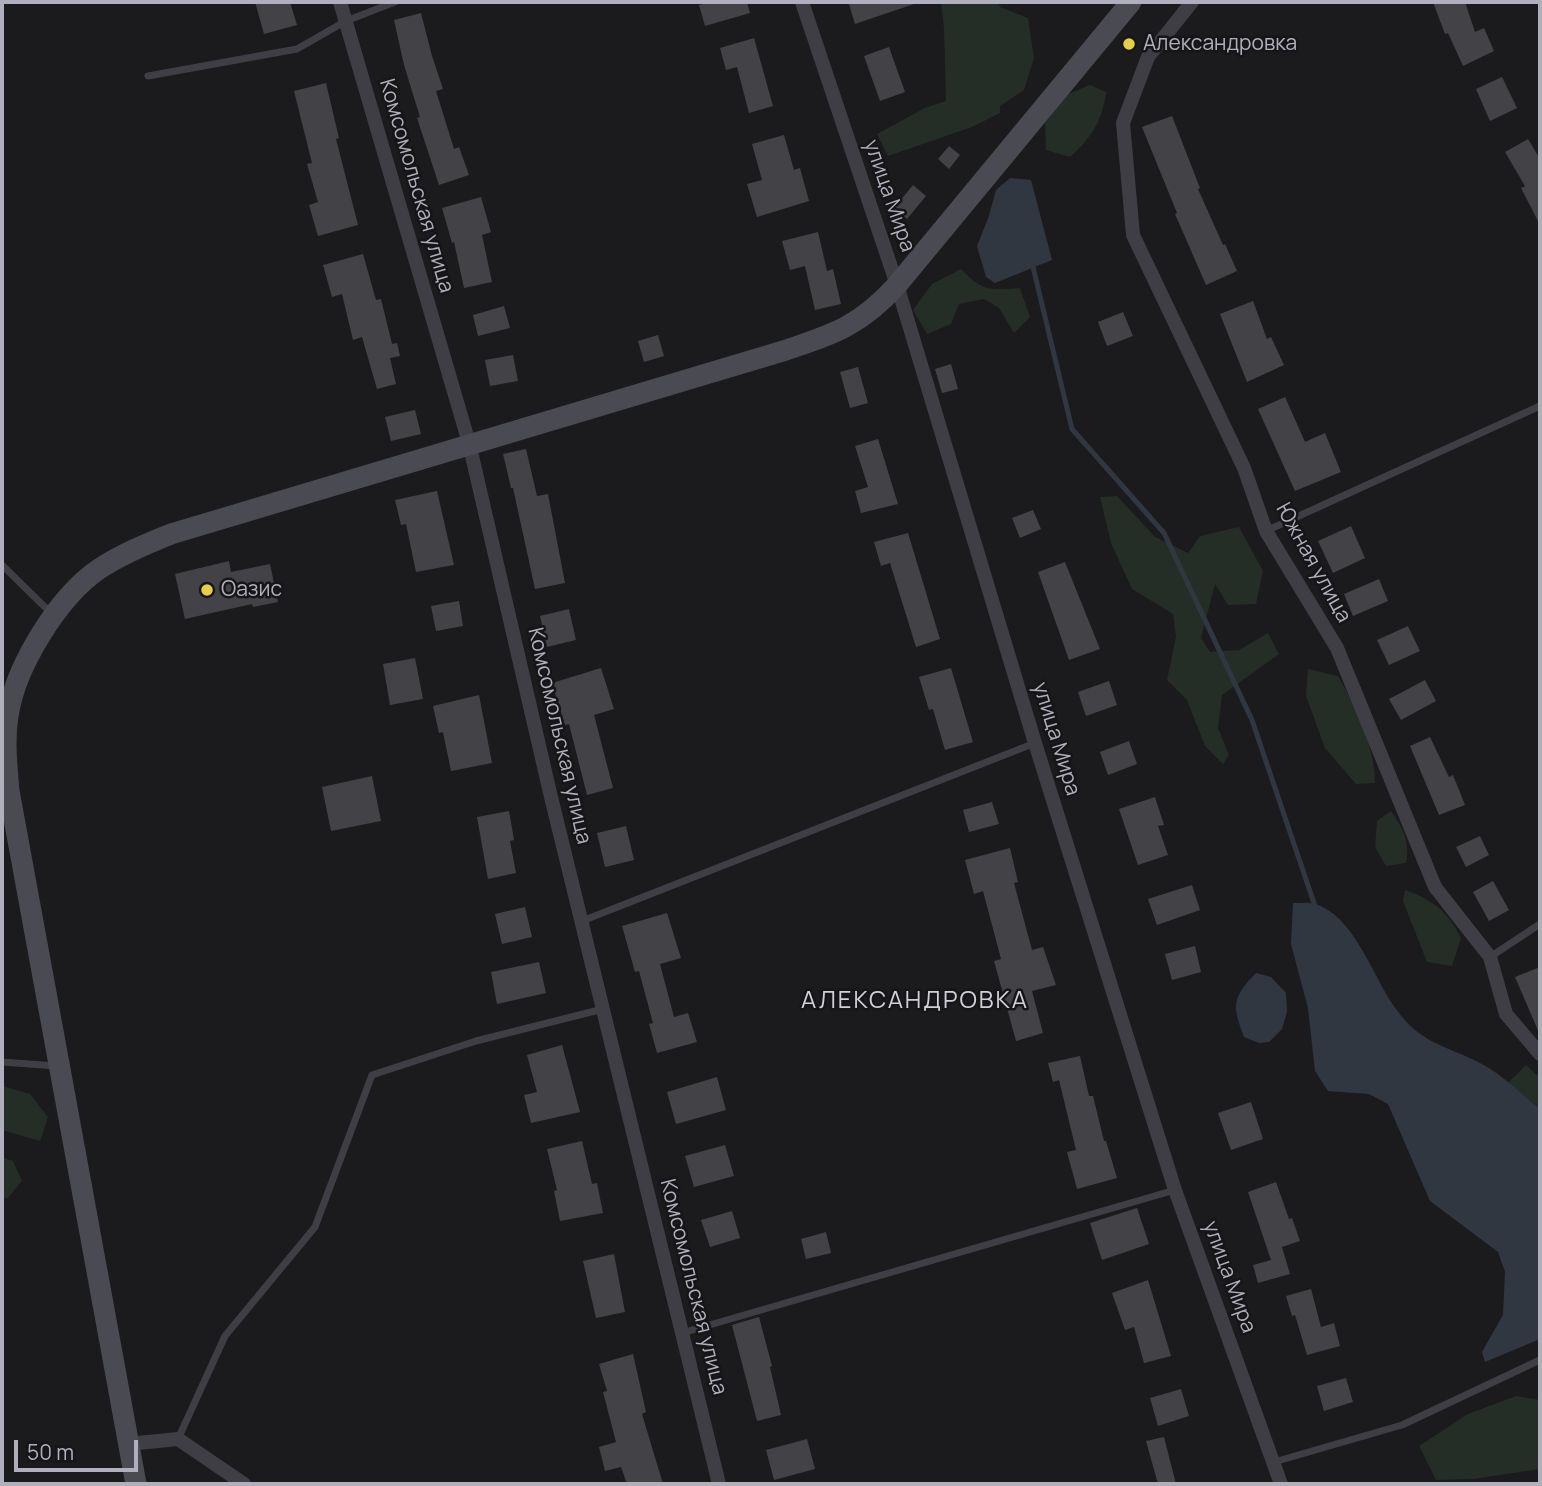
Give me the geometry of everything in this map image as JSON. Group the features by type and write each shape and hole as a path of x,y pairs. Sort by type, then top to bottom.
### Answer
{"main road":[{"path":"135,1484 9,791 6,744 8,714 17,682 29,655 54,616 97,570 126,552 171,534 838,333 877,307 897,285 1131,2"}],"street":[{"name":"Комсомольская улица","path":"340,2 469,443 719,1484"},
{"name":"улица Мира","path":"802,2 897,285 1035,743 1175,1190 1281,1484"},
{"name":"Южная улица","path":"1192,2 1149,57 1123,123 1133,235 1244,468 1266,531 1337,648 1435,887 1490,957 1506,1014 1540,1054"},
{"path":"128,1444 178,1439 243,1484"}],"lane":[{"path":"148,76 297,49 346,21 395,2"},
{"path":"1266,531 1540,407"},
{"path":"2,565 54,616"},
{"path":"582,921 1035,743"},
{"path":"1490,957 1540,924"},
{"path":"178,1439 225,1336 315,1227 372,1075 476,1041 603,1009"},
{"path":"2,1062 58,1066"},
{"path":"682,1333 1175,1190"},
{"path":"1274,1462 1402,1425 1540,1360"}],"shaded area":[{"path":"941,2 998,2 1000,7 1028,18 1034,58 1024,90 1000,106 1000,113 972,127 888,156 877,134 925,108 946,101"},
{"path":"1090,85 1106,92 1102,112 1090,136 1070,157 1046,150 1045,123 1066,95"},
{"path":"1010,178 1031,180 1052,260 995,283 986,277 977,246 996,190"},
{"path":"961,269 975,282 987,288 1020,288 1030,317 1014,333 999,308 984,299 959,304 951,324 927,334 913,310 932,284"},
{"path":"1117,496 1155,537 1188,553 1200,536 1239,527 1263,571 1256,604 1228,605 1215,584 1201,638 1210,652 1239,650 1268,633 1279,654 1222,695 1218,728 1229,755 1223,764 1205,746 1187,700 1167,680 1176,637 1173,614 1132,589 1111,543 1100,497"},
{"path":"1308,669 1338,676 1358,714 1368,741 1375,783 1356,784 1325,748 1306,696"},
{"path":"1391,811 1405,835 1407,855 1406,863 1386,866 1375,847 1377,821"},
{"path":"1405,890 1438,907 1456,928 1461,938 1452,966 1427,962 1403,901"},
{"path":"1293,903 1315,904 1341,921 1362,949 1396,1009 1415,1030 1504,1078 1540,1109 1540,1339 1485,1362 1482,1352 1503,1315 1505,1272 1498,1252 1430,1201 1388,1104 1369,1094 1328,1091 1315,1071 1308,1008 1291,944"},
{"path":"1256,973 1271,977 1286,993 1287,1012 1282,1029 1269,1042 1259,1043 1244,1037 1237,1017 1238,996"},
{"path":"1526,1065 1540,1078 1540,1109 1508,1083"},
{"path":"2,1086 30,1094 48,1117 40,1141 2,1130"},
{"path":"2,1157 13,1161 22,1181 7,1199 2,1197"},
{"path":"1516,1396 1540,1400 1540,1469 1473,1479 1436,1480 1419,1446 1468,1414"}],"building":[{"path":"255,2 290,2 297,25 264,34"},
{"path":"711,2 747,2 750,13 705,26 699,5"},
{"path":"1433,2 1465,2 1475,32 1484,28 1494,51 1463,66 1448,33 1445,34"},
{"path":"849,4 914,4 855,24"},
{"path":"421,13 443,89 436,91 454,149 459,147 469,175 439,185 417,118 420,117 394,20"},
{"path":"754,38 773,106 749,113 737,67 726,70 720,48"},
{"path":"889,47 905,92 880,101 864,56"},
{"path":"1502,77 1517,108 1490,121 1476,89"},
{"path":"326,83 339,138 336,139 358,225 318,236 309,205 318,202 307,164 312,163 294,91"},
{"path":"1172,116 1200,188 1198,189 1237,271 1206,285 1142,127"},
{"path":"784,135 794,170 800,168 809,201 757,217 747,184 762,180 752,144"},
{"path":"1528,139 1540,159 1540,225 1521,188 1525,186 1505,152"},
{"path":"949,146 960,155 949,169 938,159"},
{"path":"913,185 926,196 907,219 894,208"},
{"path":"481,197 491,232 482,235 492,282 464,288 454,242 452,243 442,208"},
{"path":"818,232 827,271 833,269 841,304 815,310 805,266 790,270 782,241"},
{"path":"363,254 376,300 381,299 392,344 397,343 400,356 390,358 396,384 377,389 362,337 353,340 342,294 332,297 323,265"},
{"path":"1253,301 1267,339 1271,337 1284,365 1247,382 1220,314"},
{"path":"504,306 510,328 478,336 473,315"},
{"path":"1123,312 1133,336 1107,346 1098,322"},
{"path":"658,335 664,356 644,362 638,341"},
{"path":"513,355 518,381 490,386 485,360"},
{"path":"951,364 958,389 942,393 935,369"},
{"path":"858,367 868,403 850,408 840,372"},
{"path":"1285,397 1305,442 1325,433 1341,472 1295,491 1258,409"},
{"path":"415,410 421,434 391,441 385,417"},
{"path":"878,439 898,504 861,513 855,491 868,487 855,446"},
{"path":"526,449 537,496 548,494 565,583 535,589 503,454"},
{"path":"437,491 454,565 416,572 406,524 401,525 395,500"},
{"path":"1033,510 1041,529 1020,538 1012,518"},
{"path":"1351,526 1365,558 1333,573 1318,541"},
{"path":"908,533 940,639 916,647 890,563 881,566 874,542"},
{"name":"Оазис","path":"229,561 231,572 270,564 278,602 253,607 252,604 185,619 175,574"},
{"path":"1065,562 1100,649 1069,660 1038,572"},
{"path":"1379,579 1388,601 1353,616 1344,594"},
{"path":"459,601 463,626 436,631 431,606"},
{"path":"569,609 576,640 547,647 540,616"},
{"path":"1408,626 1420,651 1389,665 1377,640"},
{"path":"415,658 423,699 390,705 383,664"},
{"path":"601,668 614,709 594,715 613,788 587,795 569,724 565,725 552,683"},
{"path":"951,668 973,742 945,750 933,709 929,710 919,677"},
{"path":"1425,680 1436,701 1401,720 1389,699"},
{"path":"1109,681 1117,705 1086,716 1078,692"},
{"path":"479,695 492,763 451,771 443,732 439,733 433,706"},
{"path":"1430,737 1449,777 1453,775 1465,805 1439,815 1410,746"},
{"path":"1129,741 1137,764 1108,775 1100,752"},
{"path":"372,776 381,821 331,831 322,787"},
{"path":"1155,797 1164,825 1158,826 1168,855 1138,865 1119,809"},
{"path":"992,802 999,824 969,832 963,810"},
{"path":"509,811 514,840 510,841 516,873 488,879 477,817"},
{"path":"626,826 634,860 605,867 597,833"},
{"path":"1480,836 1489,855 1466,867 1456,847"},
{"path":"1010,848 1018,882 1014,883 1032,950 1043,947 1056,985 1032,991 1043,1033 1016,1041 994,961 1001,959 983,891 974,894 965,860"},
{"path":"1493,881 1509,910 1489,921 1473,892"},
{"path":"1192,885 1200,910 1157,925 1148,899"},
{"path":"525,907 532,937 502,944 495,914"},
{"path":"667,913 681,958 660,964 674,1017 688,1013 697,1042 657,1053 649,1024 653,1023 639,971 635,972 622,926"},
{"path":"1195,946 1201,972 1172,980 1165,954"},
{"path":"539,962 546,993 497,1004 491,972"},
{"path":"1540,967 1540,1035 1515,977"},
{"path":"562,1045 580,1112 531,1123 524,1095 537,1092 527,1055"},
{"path":"1080,1056 1089,1096 1093,1096 1117,1178 1077,1189 1067,1152 1076,1150 1059,1080 1053,1082 1048,1063"},
{"path":"717,1077 726,1110 676,1124 667,1092"},
{"path":"1251,1102 1263,1139 1231,1150 1218,1113"},
{"path":"582,1141 592,1184 597,1183 603,1213 560,1221 554,1191 557,1190 547,1149"},
{"path":"725,1145 734,1176 694,1187 685,1156"},
{"path":"1276,1182 1300,1241 1282,1247 1290,1274 1258,1283 1253,1265 1271,1260 1248,1192"},
{"path":"1137,1208 1149,1244 1102,1260 1090,1223"},
{"path":"732,1211 740,1238 710,1247 701,1220"},
{"path":"826,1232 831,1253 806,1259 801,1239"},
{"path":"614,1254 625,1312 596,1318 583,1261"},
{"path":"1148,1280 1171,1356 1144,1363 1134,1327 1125,1330 1112,1293"},
{"path":"1311,1289 1321,1327 1334,1323 1340,1346 1307,1355 1295,1315 1292,1316 1286,1296"},
{"path":"759,1317 781,1415 757,1421 732,1325"},
{"path":"633,1354 646,1412 642,1414 663,1484 627,1484 621,1467 605,1471 599,1447 616,1442 599,1364"},
{"path":"1346,1378 1353,1402 1324,1411 1317,1386"},
{"path":"1181,1389 1189,1416 1158,1426 1150,1398"},
{"path":"1164,1437 1176,1484 1158,1484 1146,1441"},
{"path":"807,1439 815,1469 774,1480 766,1450"}],"waterway":[{"path":"1033,267 1072,429 1164,533 1252,720 1316,909"}],"place":[{"name":"Александровка","path":"1129,44"},
{"name":"Оазис","path":"207,590"}],"district":[{"name":"АЛЕКСАНДРОВКА","path":"915,1001"}]}
